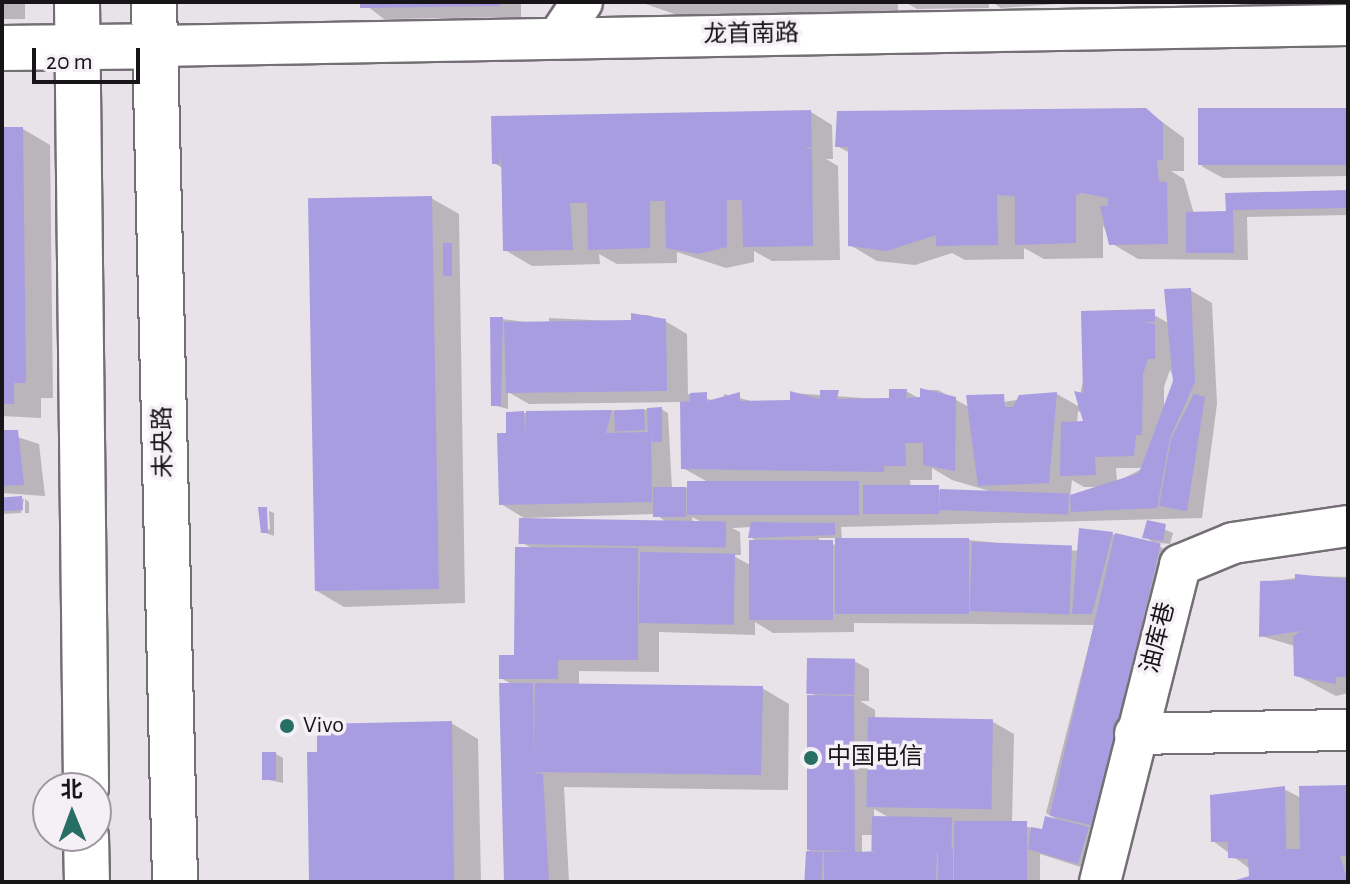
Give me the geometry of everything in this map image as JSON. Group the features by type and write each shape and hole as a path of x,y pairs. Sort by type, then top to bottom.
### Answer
{"main road":[{"path":"77,2 86,772"},
{"name":"未央路","path":"154,2 175,882"},
{"path":"2,48 155,46"},
{"path":"86,852 87,882"}],"street":[{"path":"558,38 582,2"},
{"name":"龙首南路","path":"155,46 1348,25"},
{"name":"油库巷","path":"1100,882 1180,565 1233,543 1348,526"},
{"path":"1135,734 1348,730"}],"building":[{"path":"360,2 500,2 500,6 360,8"},
{"path":"1146,108 1163,123 1163,160 1157,160 1159,182 1167,182 1168,244 1109,245 1100,206 1108,206 1108,198 1082,193 1076,195 1076,243 1015,245 1015,196 997,195 998,245 936,246 936,235 887,251 848,246 848,147 835,147 837,111"},
{"path":"1198,108 1348,108 1348,165 1198,165"},
{"path":"811,110 812,147 804,148 812,149 813,246 743,247 742,200 727,200 727,247 698,254 666,248 665,201 650,201 650,248 588,250 587,203 570,203 573,250 503,251 501,153 500,164 492,164 491,116"},
{"path":"2,127 23,127 26,383 14,383 14,404 2,404"},
{"path":"1348,190 1348,208 1233,210 1234,253 1186,253 1186,212 1226,211 1225,193"},
{"path":"432,196 439,589 315,591 308,198"},
{"path":"443,243 452,243 452,276 443,276"},
{"path":"1191,288 1195,382 1170,438 1157,508 1071,512 1070,495 1139,473 1173,381 1164,289"},
{"path":"1155,309 1155,322 1143,322 1155,324 1155,359 1148,359 1143,374 1142,435 1136,435 1134,456 1095,457 1096,475 1060,476 1061,422 1083,421 1074,391 1083,393 1081,311"},
{"path":"631,313 666,319 667,391 506,393 504,322 631,320"},
{"path":"490,317 503,317 501,406 491,406"},
{"path":"920,388 956,397 955,471 923,465 923,443 905,443 906,466 884,466 884,472 681,469 680,402 690,401 690,393 707,392 707,401 740,392 740,401 790,400 790,391 820,399 820,390 839,390 837,399 889,398 889,389 907,389 906,398 920,397"},
{"path":"1057,392 1049,483 978,486 966,395 1004,394 1005,407 1013,407 1019,395"},
{"path":"1194,394 1205,397 1187,511 1159,506 1171,439"},
{"path":"662,407 662,442 652,442 651,431 652,502 499,505 497,433 506,433 506,412 524,411 525,434 526,411 612,410 606,433 648,432 647,408"},
{"path":"644,409 645,430 615,432 614,411"},
{"path":"2,430 18,430 24,485 2,486"},
{"path":"687,481 859,481 859,515 687,515"},
{"path":"863,485 939,485 939,514 863,514"},
{"path":"653,487 686,487 686,517 653,517"},
{"path":"940,489 1069,494 1068,514 939,510"},
{"path":"22,496 23,510 3,511 2,497"},
{"path":"258,507 267,507 268,533 261,533"},
{"path":"519,518 726,522 726,548 519,544"},
{"path":"1147,520 1166,524 1163,541 1142,538"},
{"path":"751,522 835,523 835,535 748,538"},
{"path":"1079,528 1113,532 1092,614 1072,614"},
{"path":"1115,533 1161,544 1096,826 1050,816"},
{"path":"835,538 969,538 969,614 835,614"},
{"path":"749,540 833,540 833,620 749,620"},
{"path":"972,542 1072,545 1070,614 970,611"},
{"path":"515,547 638,548 638,660 558,660 558,679 499,679 499,655 514,655"},
{"path":"640,552 735,554 734,625 639,623"},
{"path":"1295,574 1348,579 1348,677 1336,677 1336,684 1294,676 1293,636 1302,631 1259,637 1260,581 1295,580"},
{"path":"807,658 855,659 854,695 806,694"},
{"path":"499,683 533,683 534,759 535,683 763,686 761,775 533,772 543,774 549,882 504,882"},
{"path":"807,695 854,696 855,852 937,849 936,882 824,882 824,852 850,851 807,850"},
{"path":"868,717 993,719 991,809 866,807"},
{"path":"452,721 454,882 309,882 307,752 317,752 317,724"},
{"path":"262,752 276,752 276,780 262,780"},
{"path":"1348,785 1348,856 1340,856 1348,882 1229,882 1249,876 1248,859 1228,858 1228,842 1211,842 1210,795 1285,786 1286,849 1300,849 1299,786"},
{"path":"872,816 952,817 951,852 871,851"},
{"path":"1045,816 1089,827 1078,864 1028,849 1031,827 1042,829"},
{"path":"954,821 1027,821 1027,882 954,882"},
{"path":"938,849 953,849 953,882 938,882"},
{"path":"806,851 823,852 821,882 804,882"}],"place":[{"name":"Vivo","path":"287,726"},
{"name":"中国电信","path":"811,758"}]}
